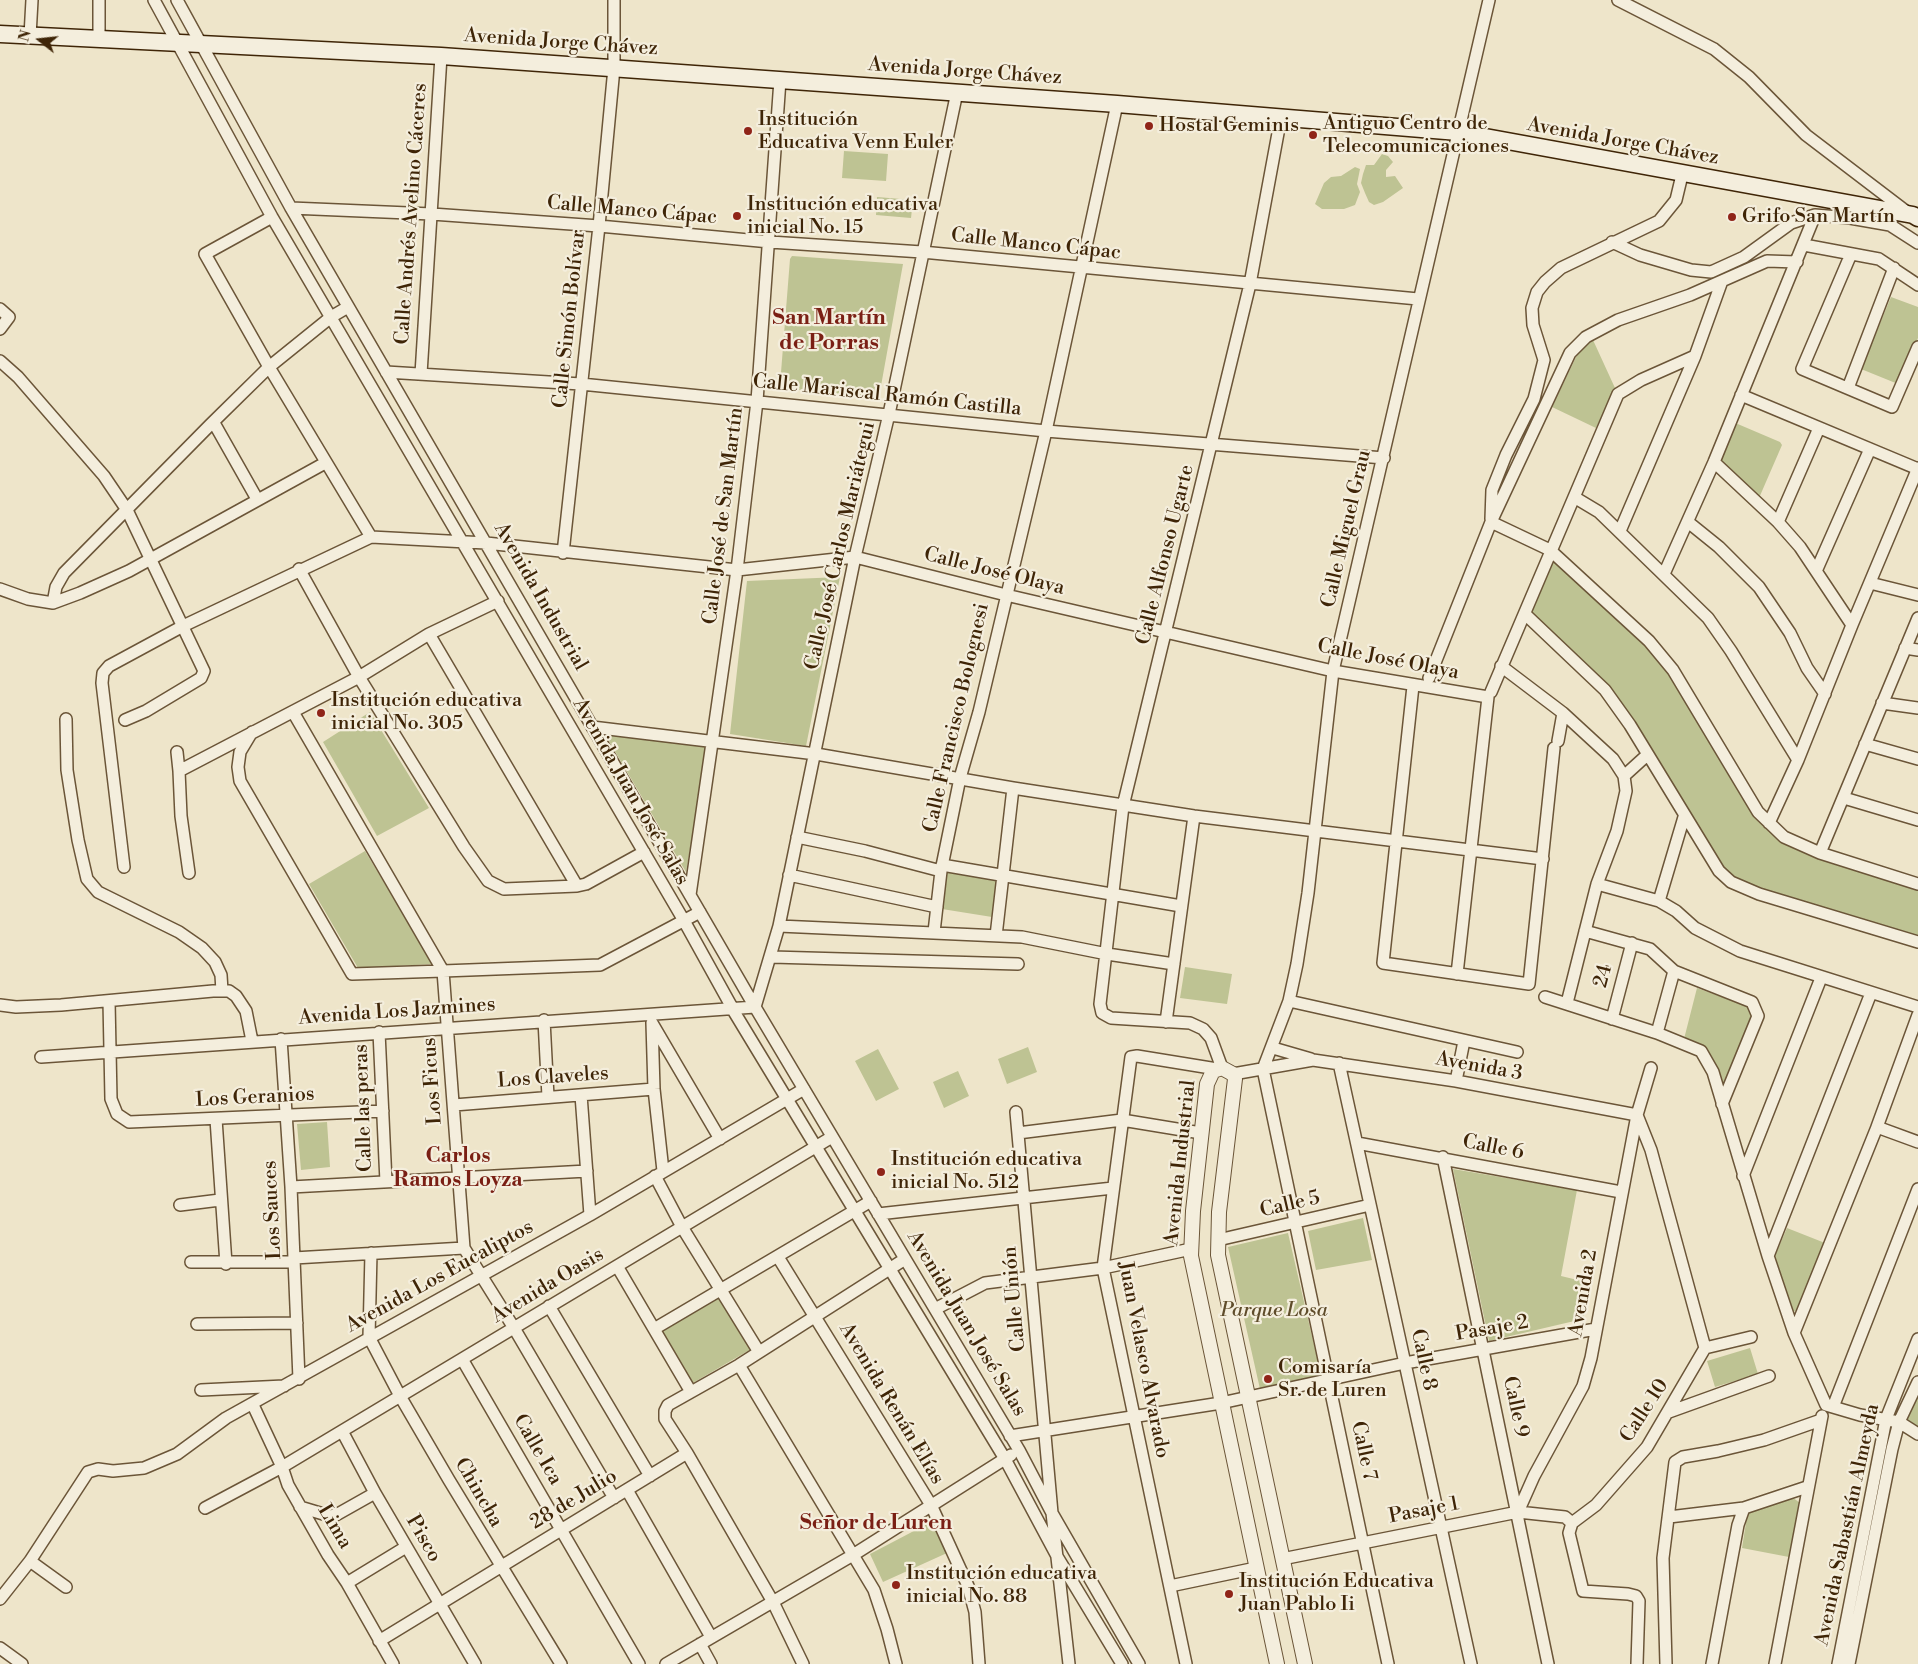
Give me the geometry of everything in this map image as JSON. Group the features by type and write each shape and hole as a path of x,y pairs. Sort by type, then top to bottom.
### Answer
{"main road":[{"name":"Avenida Jorge Chávez","path":"0,34 441,56 957,92 1458,132 1916,217"}],"street":[{"path":"30,36 32,0"},
{"path":"99,39 100,0"},
{"path":"154,0 177,44"},
{"path":"177,0 291,208"},
{"name":"Calle Simón Bolívar","path":"563,553 599,226 614,68 614,0"},
{"name":"Calle Miguel Grau","path":"1263,1069 1273,1048 1289,1000 1297,964 1308,893 1333,671 1489,0"},
{"path":"1618,0 1696,37 1714,49 1749,77 1806,135 1916,217"},
{"name":"Avenida Juan José Salas","path":"177,44 272,217 498,601 734,1010 1005,1459 1058,1558 1121,1663"},
{"name":"Calle Andrés Avelino Cáceres","path":"421,374 441,56"},
{"name":"Calle José de San Martín","path":"690,895 714,740 757,401 770,242 780,80"},
{"name":"Calle José Carlos Mariátegui","path":"755,1007 772,957 779,926 816,754 855,557 889,414 957,92"},
{"name":"Calle Francisco Bolognesi","path":"934,932 941,868 960,778 978,712 1046,431 1083,269 1117,104"},
{"name":"Calle Alfonso Ugarte","path":"1166,1022 1111,1018 1102,1013 1100,1004 1123,806 1250,284 1281,117"},
{"path":"1491,522 1492,490 1506,455 1534,399 1544,360 1533,325 1532,308 1537,292 1561,268 1659,220 1676,200 1682,175"},
{"name":"Calle Manco Cápac","path":"291,208 432,214 599,226 770,242 922,252 1083,269 1418,299"},
{"name":"Avenida Industrial","path":"291,208 755,1007"},
{"path":"1612,242 1640,255 1691,270 1711,272 1744,257 1791,223 1815,215 1850,218 1890,225 1918,243"},
{"path":"1664,574 1714,462 1815,215"},
{"path":"124,867 102,683 103,673 109,666 183,626 299,569 371,537 325,463 205,254 272,217"},
{"path":"1804,245 1879,259 1918,285"},
{"path":"1851,254 1802,369 1892,407 1918,346"},
{"path":"1429,678 1491,522 1570,353 1586,337 1618,320 1767,261 1796,262"},
{"path":"1848,388 1894,268"},
{"path":"1620,531 1695,356 1722,280"},
{"path":"53,603 56,587 64,573 269,367 331,317 348,307"},
{"path":"0,309 9,317 0,329"},
{"path":"1456,974 1490,694 1618,394 1641,380 1695,356"},
{"path":"0,361 18,376 104,476 127,510 204,670 201,678 146,711 125,720"},
{"path":"1672,365 1685,380"},
{"name":"Calle Mariscal Ramón Castilla","path":"386,372 581,384 1046,431 1212,446 1384,458"},
{"path":"1741,395 1918,469 1852,625 1798,760 1768,823"},
{"path":"214,423 257,500"},
{"path":"1778,522 1819,428"},
{"path":"1816,569 1870,448"},
{"path":"1714,462 1778,522 1816,569 1852,625"},
{"path":"0,589 28,599 53,603 123,573 325,463"},
{"path":"1574,497 1600,512 1708,618 1732,651 1798,760"},
{"path":"1491,522 1550,550 1649,641 1673,670 1758,812 1784,837 1820,853 1918,884"},
{"path":"1688,522 1719,547 1759,587 1790,633 1808,668 1825,694"},
{"name":"Calle José Olaya","path":"371,537 486,543 563,553 737,570 855,557 1006,595 1333,671 1413,686 1490,694"},
{"path":"299,569 359,676 464,847 488,881 504,889 577,886 586,884 644,852"},
{"path":"1870,584 1918,595"},
{"path":"179,771 359,676 429,634 498,601"},
{"path":"1525,614 1605,690 1630,725 1646,756 1719,871 1731,882 1759,894 1918,942"},
{"path":"1820,853 1918,618"},
{"path":"429,634 577,886"},
{"path":"1905,648 1918,650"},
{"path":"1501,666 1563,713 1613,760 1624,776 1626,791 1617,831 1597,884 1567,1003"},
{"path":"1413,686 1383,963 1529,984 1556,744 1563,713"},
{"path":"1882,703 1918,708"},
{"path":"292,712 443,971"},
{"path":"66,720 67,770 78,840 88,879 98,892 178,932 202,948 215,962 221,975 222,991"},
{"path":"592,727 714,740 816,754 1013,788 1194,816 1543,859"},
{"path":"252,732 240,752 238,767 240,781 352,974 600,965 683,919 700,912"},
{"path":"1865,744 1918,760"},
{"path":"178,752 181,816 189,873"},
{"path":"1624,776 1646,756"},
{"path":"996,936 1001,876 1013,788"},
{"path":"1844,798 1918,820"},
{"path":"1194,816 1166,1022 1190,1023 1202,1029 1211,1038 1224,1070 1235,1079 1218,1255 1305,1664"},
{"path":"1659,901 1684,817"},
{"path":"797,837 941,868 1181,906"},
{"path":"789,875 937,907"},
{"path":"1597,884 1659,901 1676,911 1694,928 1719,942 1821,978 1918,1007"},
{"path":"779,926 1022,937 1107,954 1174,964"},
{"path":"1585,931 1650,949 1674,971 1752,1002 1758,1016 1722,1104"},
{"name":"24","path":"1612,1019 1632,943"},
{"path":"772,957 1018,964"},
{"name":"Los Ficus","path":"443,971 464,1248"},
{"path":"1657,1033 1674,971"},
{"path":"1743,1176 1821,978"},
{"path":"0,1005 16,1007 229,992 242,1002 249,1020 252,1041"},
{"path":"1768,1256 1870,993"},
{"path":"1545,997 1657,1033 1701,1051 1713,1072 1743,1176 1794,1333 1829,1406 1860,1415 1899,1422 1918,1434"},
{"path":"1289,1000 1518,1052"},
{"path":"109,1001 110,1052"},
{"name":"Avenida Juan José Salas","path":"755,1007 1019,1450 1052,1513 1139,1664"},
{"name":"Avenida Los Jazmines","path":"41,1057 544,1020 650,1019 755,1007"},
{"path":"1794,1333 1877,1127 1918,1016"},
{"path":"650,1019 659,1173 682,1227 722,1289 759,1352"},
{"path":"650,1019 720,1139"},
{"path":"544,1020 548,1097"},
{"name":"Calle las peras","path":"379,1032 386,1182"},
{"name":"Los Sauces","path":"281,1039 291,1187 298,1379"},
{"path":"1456,1082 1464,1041"},
{"name":"Avenida 3","path":"1273,1048 1313,1060 1456,1082 1638,1115"},
{"name":"Los Geranios","path":"110,1052 111,1099 117,1114 129,1122 383,1111"},
{"name":"Juan Velasco Alvarado","path":"1186,1664 1132,1418 1103,1268 1131,1057 1137,1056 1224,1070"},
{"name":"Avenida 3","path":"1224,1070 1263,1069 1313,1060"},
{"name":"Calle 8","path":"1339,1064 1470,1664"},
{"name":"Avenida 2","path":"1518,1512 1534,1476 1583,1386 1638,1115 1651,1068"},
{"name":"Calle 7","path":"1263,1069 1388,1664"},
{"name":"Avenida Industrial","path":"1224,1070 1208,1077 1206,1084 1192,1211 1191,1249 1193,1270 1277,1664"},
{"name":"Los Claveles","path":"454,1105 654,1089"},
{"name":"Avenida Los Eucaliptos","path":"30,1561 88,1472 98,1468 113,1471 144,1468 176,1454 226,1418 253,1405 480,1275 590,1216 659,1173 804,1089"},
{"path":"580,1095 590,1216"},
{"name":"Calle Unión","path":"1016,1112 1052,1513 1069,1664"},
{"path":"1638,1115 1651,1150 1706,1348 1751,1337"},
{"path":"216,1119 220,1200 226,1264"},
{"path":"1018,1132 1122,1120 1201,1133"},
{"path":"1877,1127 1918,1142"},
{"name":"Avenida Oasis","path":"205,1508 282,1467 832,1137"},
{"name":"Calle 6","path":"1357,1143 1443,1157 1622,1192"},
{"name":"Calle 9","path":"1443,1157 1548,1664"},
{"path":"291,1187 587,1171"},
{"path":"878,1214 1113,1188"},
{"path":"1775,1664 1821,1420 1829,1406 1918,1189"},
{"path":"180,1205 220,1200"},
{"path":"654,1329 871,1201"},
{"name":"Calle 5","path":"1218,1240 1370,1205"},
{"path":"191,1262 226,1264 464,1248 514,1328 614,1498"},
{"path":"935,1309 985,1283 1103,1268 1191,1249"},
{"path":"369,1337 371,1253"},
{"name":"Avenida Renán Elías","path":"778,1257 931,1505 968,1586 975,1612 979,1664"},
{"path":"803,1664 773,1602 687,1453 664,1419 665,1411 668,1405 816,1317 905,1259"},
{"path":"617,1266 691,1392"},
{"path":"549,1306 650,1476"},
{"path":"197,1324 297,1323"},
{"name":"Pasaje 2","path":"1010,1436 1044,1429 1132,1418 1221,1403 1405,1363 1596,1329"},
{"name":"Chincha","path":"369,1337 400,1396 500,1567 561,1664"},
{"name":"Avenida Sabastián Almeyda","path":"1838,1664 1886,1419 1918,1339"},
{"name":"Calle 10","path":"1572,1523 1596,1505 1640,1454 1669,1412 1706,1348"},
{"name":"Calle Ica","path":"462,1359 639,1664"},
{"path":"739,1364 874,1590 896,1664"},
{"path":"1669,1412 1768,1376"},
{"name":"Avenida Sabastián Almeyda","path":"1850,1664 1899,1422 1918,1382"},
{"path":"201,1390 286,1386"},
{"name":"Lima","path":"253,1405 282,1467 288,1485 328,1555 347,1582 393,1664"},
{"path":"1666,1664 1663,1558 1675,1462 1683,1457 1764,1440 1821,1420"},
{"name":"Pisco","path":"342,1431 375,1494 475,1664"},
{"path":"666,1664 853,1555 1019,1450"},
{"name":"28 de Julio","path":"379,1642 687,1453"},
{"path":"1669,1517 1744,1508 1807,1487"},
{"path":"627,1490 711,1637"},
{"path":"300,1507 333,1516 375,1494"},
{"path":"1712,1664 1738,1525 1744,1508"},
{"name":"Pasaje 1","path":"1282,1559 1440,1526 1518,1512 1564,1517 1572,1523"},
{"path":"1572,1523 1569,1533 1583,1591 1636,1596 1638,1601 1637,1664"},
{"path":"347,1582 406,1547"},
{"path":"0,1599 30,1561 66,1587"},
{"path":"1170,1586 1256,1568"},
{"path":"700,1644 711,1664"},
{"path":"0,1648 22,1664"},
{"path":"1121,1663 1133,1654"}],"green space":[{"path":"844,151 888,154 886,181 842,178"},
{"path":"1382,154 1388,156 1393,162 1386,170 1386,177 1395,176 1403,188 1383,202 1374,205 1369,202 1361,183 1366,165 1374,165"},
{"path":"1355,167 1360,169 1357,184 1360,192 1355,205 1344,209 1322,209 1315,204 1324,183 1331,177 1341,176"},
{"path":"877,197 913,200 911,218 876,215"},
{"path":"792,256 903,264 879,397 782,388 780,385 790,259"},
{"path":"1891,297 1918,307 1918,338 1898,384 1861,369"},
{"path":"1593,340 1615,388 1596,428 1552,407 1578,353"},
{"path":"1733,422 1780,442 1782,445 1759,498 1720,462"},
{"path":"1554,561 1560,564 1654,654 1690,706 1753,815 1771,833 1792,846 1918,887 1918,939 1752,886 1734,877 1716,862 1615,696 1530,614 1550,563"},
{"path":"840,577 806,746 730,734 747,581"},
{"path":"370,712 429,808 377,836 323,742"},
{"path":"603,731 708,745 686,872"},
{"path":"365,851 433,964 358,968 309,884"},
{"path":"947,869 998,878 992,917 942,909"},
{"path":"1185,967 1232,974 1227,1004 1180,998"},
{"path":"1697,988 1752,1008 1754,1012 1723,1087 1707,1050 1698,1044 1684,1039"},
{"path":"1028,1047 1037,1072 1007,1084 998,1059"},
{"path":"878,1049 899,1089 876,1101 855,1061"},
{"path":"958,1071 969,1096 944,1108 933,1082"},
{"path":"327,1122 330,1167 301,1170 297,1124"},
{"path":"1453,1169 1577,1190 1561,1276 1590,1283 1583,1319 1489,1341"},
{"path":"1363,1218 1372,1260 1316,1270 1308,1231"},
{"path":"1787,1228 1825,1243 1802,1308 1793,1312 1773,1260"},
{"name":"Parque Losa","path":"1288,1233 1321,1375 1260,1389 1228,1247"},
{"path":"722,1296 753,1348 691,1384 661,1332"},
{"path":"1750,1348 1758,1374 1715,1387 1707,1361"},
{"path":"1918,1390 1918,1428 1908,1421 1907,1418"},
{"path":"1792,1497 1800,1503 1789,1557 1742,1548 1748,1510"},
{"path":"931,1522 947,1553 883,1582 870,1554"}],"place":[{"name":"Hostal Geminis","path":"1149,126"},
{"name":"Institución Educativa Venn Euler","path":"748,131"},
{"name":"Antiguo Centro de Telecomunicaciones","path":"1313,135"},
{"name":"Institución educativa inicial No. 15","path":"737,216"},
{"name":"Grifo San Martín","path":"1732,217"},
{"name":"Institución educativa inicial No. 305","path":"321,713"},
{"name":"Institución educativa inicial No. 512","path":"881,1172"},
{"name":"Comisaría Sr. de Luren","path":"1268,1379"},
{"name":"Institución educativa inicial No. 88","path":"896,1585"},
{"name":"Institución Educativa Juan Pablo Ii","path":"1229,1594"}],"district":[{"name":"San Martín de Porras","path":"829,332"},
{"name":"Carlos Ramos Loyza","path":"458,1169"},
{"name":"Señor de Luren","path":"876,1524"}]}
